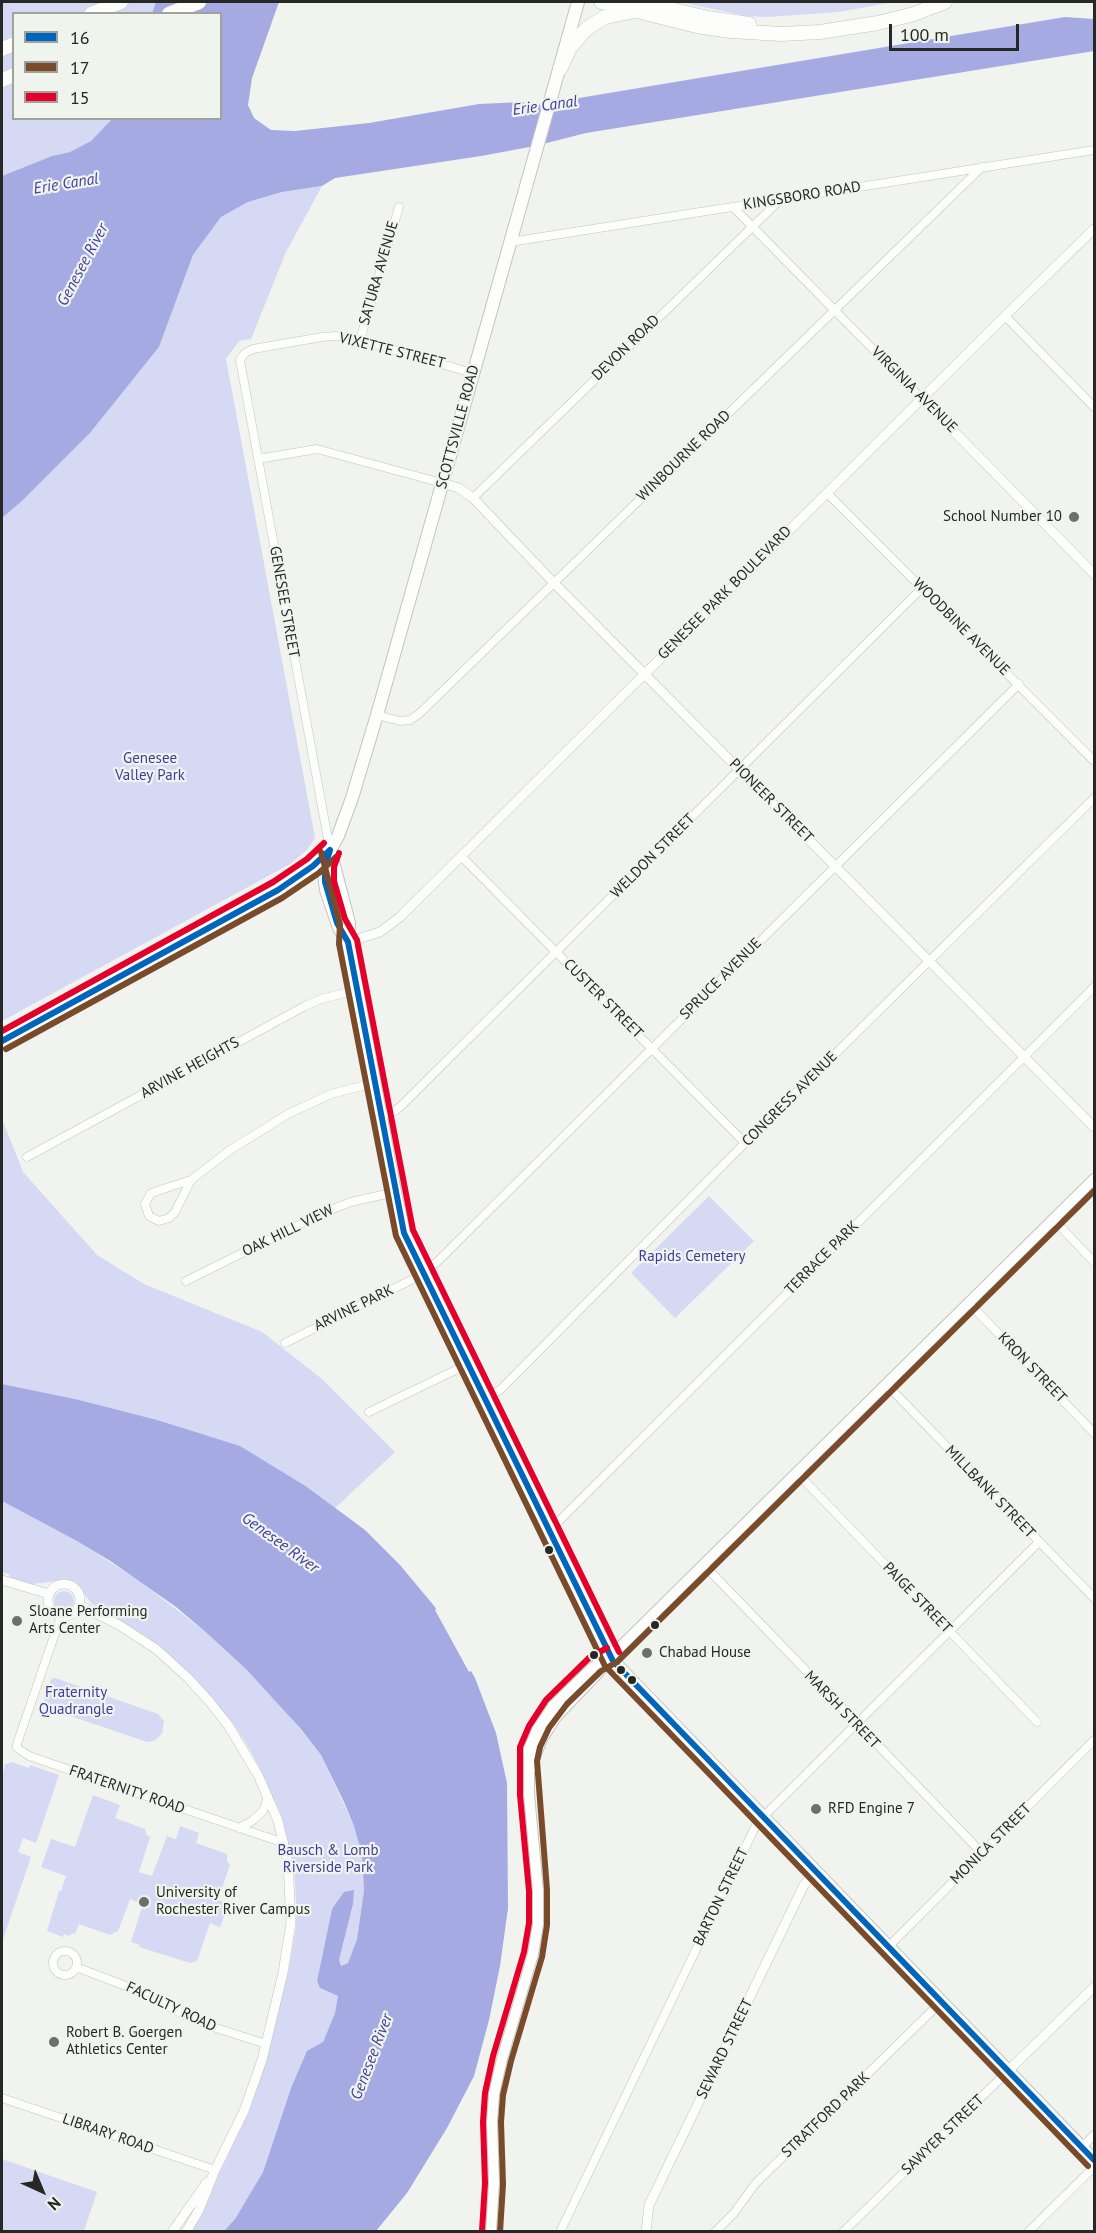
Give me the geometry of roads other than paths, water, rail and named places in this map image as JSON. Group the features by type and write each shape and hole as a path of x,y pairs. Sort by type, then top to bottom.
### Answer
{"highway":[{"path":"96,12 121,2"},
{"path":"174,12 199,2"},
{"path":"600,2 724,21 781,25 845,20 892,11 919,2"},
{"path":"560,69 570,48 586,29 612,15 639,7 687,25 719,30 787,34 878,23 914,14 945,2"}],"main road":[{"name":"SCOTTSVILLE ROAD","path":"330,849 349,809 377,715 578,2"},
{"name":"GENESEE STREET","path":"330,849 349,923 348,942 404,1233 617,1667 1095,2160"},
{"path":"2,1041 278,890 313,866 330,849"},
{"path":"491,2232 494,2184 492,2113 494,2094 533,1954 538,1924 538,1891 529,1772 537,1749 551,1723 611,1656 1095,1179"}],"street":[{"name":"KINGSBORO ROAD","path":"510,242 1095,150"},
{"name":"WINBOURNE ROAD","path":"377,715 400,721 415,717 982,167"},
{"name":"DEVON ROAD","path":"472,498 781,199"},
{"name":"SATURA AVENUE","path":"360,340 399,207"},
{"name":"VIRGINIA AVENUE","path":"733,207 1095,574"},
{"name":"GENESEE PARK BOULEVARD","path":"348,942 372,936 388,927 1005,316 1094,232"},
{"path":"1005,316 1095,406"},
{"name":"VIXETTE STREET","path":"243,355 253,349 336,336 360,340 472,373"},
{"name":"GENESEE STREET","path":"243,355 240,360 241,369 330,849"},
{"path":"258,459 317,448 442,483"},
{"name":"PIONEER STREET","path":"442,483 459,488 472,498 1095,1127"},
{"name":"WOODBINE AVENUE","path":"827,493 1095,761"},
{"name":"WELDON STREET","path":"381,1116 395,1111 402,1105 922,588"},
{"name":"SPRUCE AVENUE","path":"423,1273 437,1262 1019,684"},
{"name":"CONGRESS AVENUE","path":"485,1400 501,1389 745,1143 1095,798"},
{"name":"CUSTER STREET","path":"461,856 745,1143"},
{"name":"TERRACE PARK","path":"549,1528 559,1521 1023,1056 1095,987"},
{"name":"ARVINE HEIGHTS","path":"27,1157 305,1006 321,999 357,990"},
{"path":"191,1180 170,1218 159,1221 148,1214 146,1202 151,1193 191,1180 230,1150 299,1107 331,1094 374,1083"},
{"name":"OAK HILL VIEW","path":"186,1281 327,1211 362,1199 395,1192"},
{"path":"1054,1220 1095,1262"},
{"name":"ARVINE PARK","path":"285,1343 423,1273"},
{"name":"KRON STREET","path":"969,1303 1095,1433"},
{"path":"369,1413 468,1364"},
{"name":"MILLBANK STREET","path":"887,1385 1095,1598"},
{"name":"PAIGE STREET","path":"797,1473 1037,1722"},
{"name":"BARTON STREET","path":"560,2232 755,1826 762,1816 1039,1542"},
{"name":"MARSH STREET","path":"704,1565 982,1853"},
{"path":"2,1580 50,1594"},
{"path":"67,1585 76,1590 79,1605 73,1613 61,1616 50,1609 48,1599 57,1586 67,1585"},
{"path":"79,1605 143,1640 188,1678 228,1725 244,1750 268,1797 284,1843 290,1883 291,1923 283,1973 266,2044 244,2111 215,2170 202,2203 186,2232"},
{"name":"FRATERNITY ROAD","path":"61,1616 17,1748 29,1756 284,1843"},
{"name":"MONICA STREET","path":"888,1947 1095,1740"},
{"path":"239,1828 252,1821 263,1811 268,1797"},
{"name":"SEWARD STREET","path":"646,2232 649,2205 803,1886 815,1871"},
{"name":"FACULTY ROAD","path":"76,1967 152,1996 184,2015 216,2028 266,2044"},
{"name":"SAWYER STREET","path":"843,2232 1095,1987"},
{"name":"STRATFORD PARK","path":"715,2232 734,2213 755,2184 941,2002"},
{"name":"LIBRARY ROAD","path":"2,2098 215,2170"},
{"path":"1082,2147 1095,2135"},
{"path":"1028,2232 1095,2167"},
{"path":"172,2232 215,2170"}],"water":[{"path":"156,2 279,2 252,78 248,105 254,118 271,130 295,131 369,123 479,104 524,102 525,107 1065,17 1094,19 1094,51 586,133 481,156 335,178 322,186 282,192 248,202 221,217 193,255 159,347 90,433 2,518 2,176 52,156 70,152 91,141 111,120 222,120 222,12 152,12"},
{"name":"Genesee River","path":"2,1384 75,1399 157,1420 240,1446 307,1487 365,1530 400,1565 435,1607 475,1678 496,1733 507,1783 508,1908 500,1966 474,2076 447,2128 407,2193 376,2231 224,2231 235,2219 263,2172 291,2088 307,2051 323,2042 335,2013 338,1996 320,1988 317,1981 332,1909 344,1892 354,1890 353,1904 339,1960 341,1966 348,1963 357,1939 364,1891 362,1855 344,1802 321,1755 300,1728 247,1670 209,1635 176,1607 112,1562 2,1501"}],"place":[{"name":"School Number 10","path":"1074,517"},
{"name":"Sloane Performing Arts Center","path":"17,1621"},
{"name":"Chabad House","path":"647,1653"},
{"name":"RFD Engine 7","path":"816,1809"},
{"name":"University of Rochester River Campus","path":"144,1902"},
{"name":"Robert B. Goergen Athletics Center","path":"54,2042"}],"water label":[{"name":"Erie Canal","path":"545,106"},
{"name":"Erie Canal","path":"66,184"}],"park label":[{"name":"Genesee Valley Park","path":"150,768"},
{"name":"Rapids Cemetery","path":"692,1257"},
{"name":"Fraternity Quadrangle","path":"76,1702"},
{"name":"Bausch & Lomb Riverside Park","path":"328,1860"}]}
